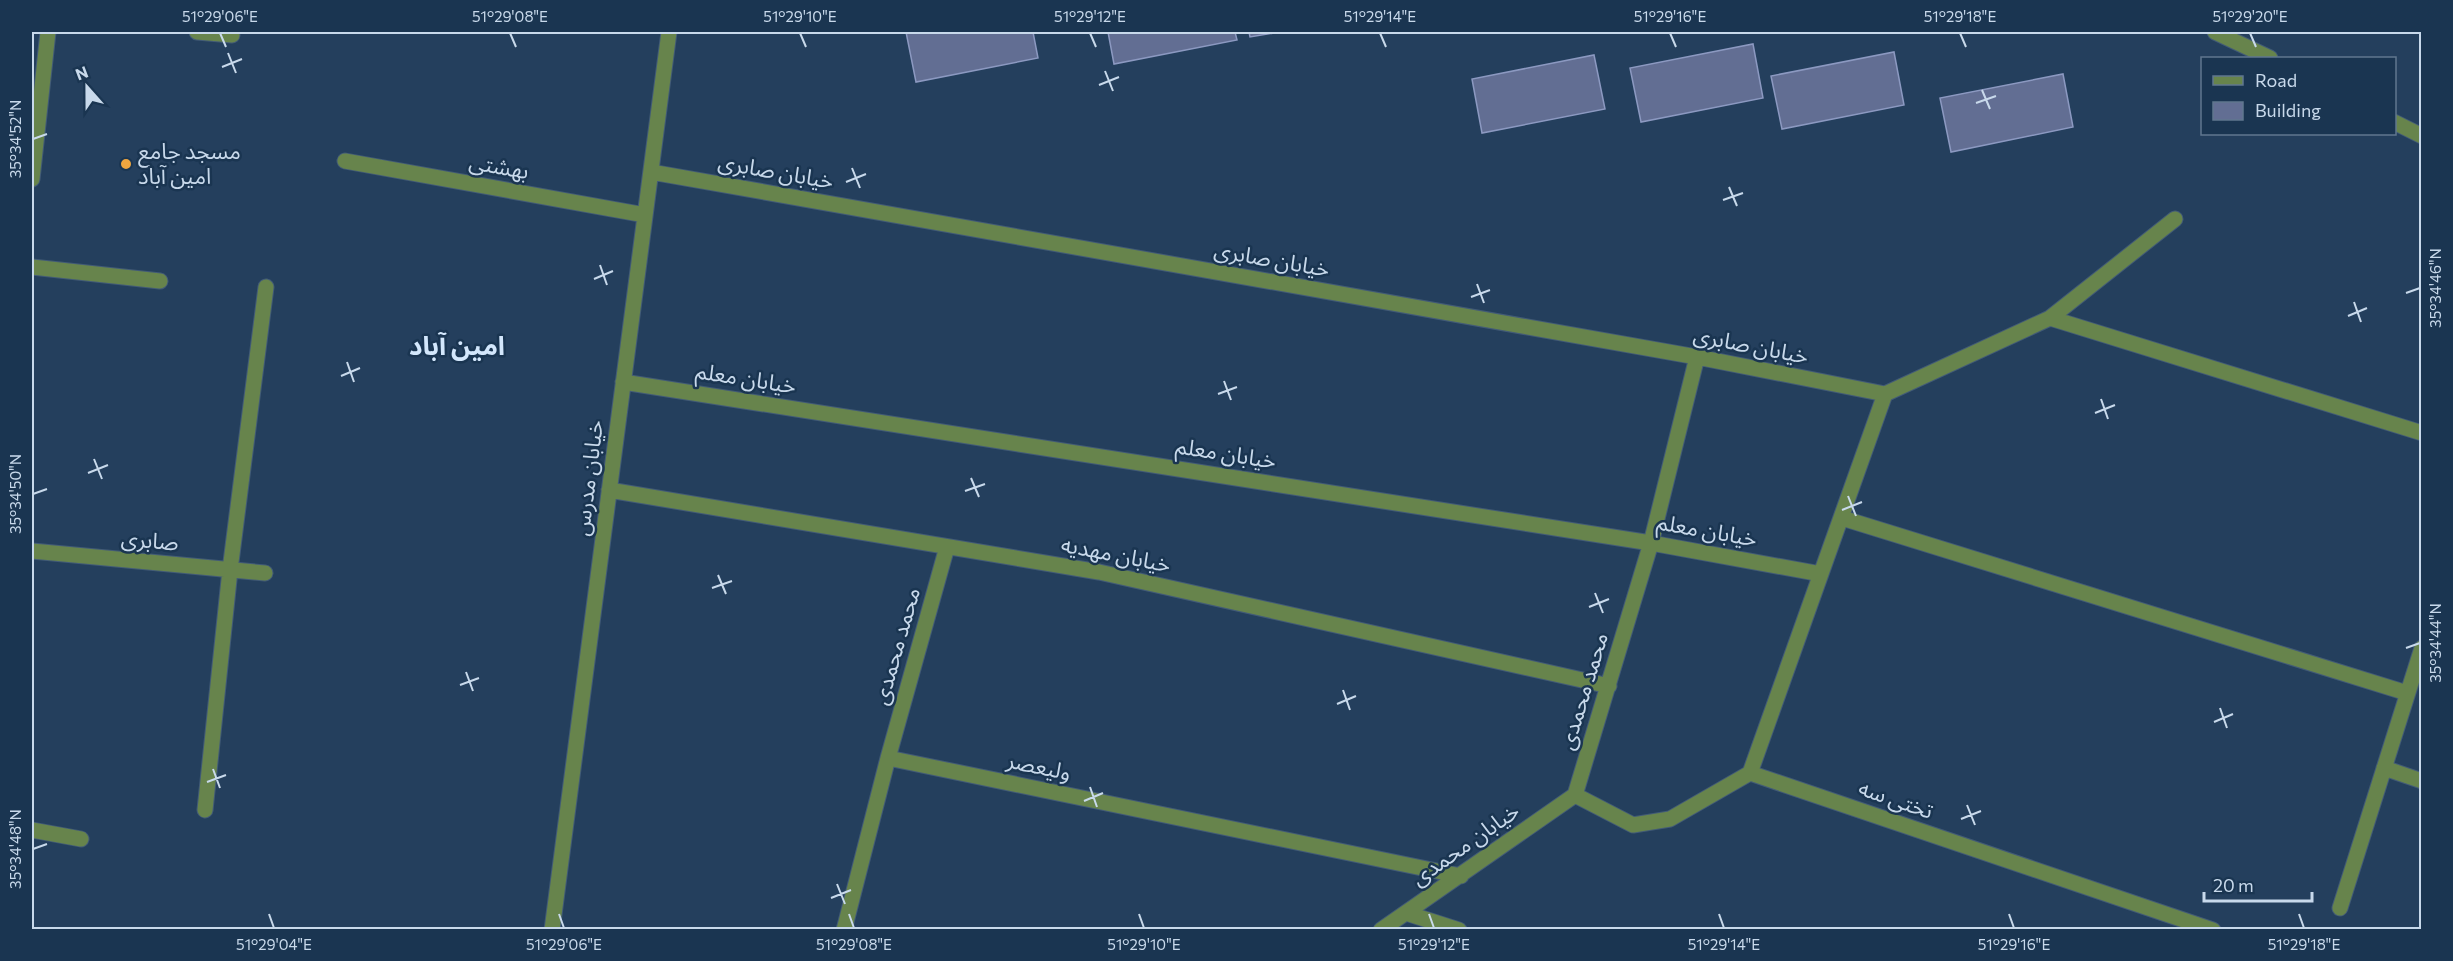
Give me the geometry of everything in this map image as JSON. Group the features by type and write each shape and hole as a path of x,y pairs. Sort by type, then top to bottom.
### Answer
{"street":[{"path":"32,179 48,32"},
{"path":"197,32 232,35"},
{"name":"خیابان مدرس","path":"552,930 669,32"},
{"path":"2215,32 2268,57"},
{"path":"2396,123 2421,136"},
{"name":"بهشتی","path":"345,161 645,215"},
{"name":"خیابان صابری","path":"651,172 1697,357 1885,394"},
{"path":"1575,795 1633,825 1670,819 1750,773 1885,394 2050,318 2175,219"},
{"path":"32,267 160,281"},
{"path":"204,810 230,570 266,287"},
{"path":"2050,318 2421,433"},
{"name":"محمد محمدی","path":"1575,795 1651,543 1697,357"},
{"name":"خیابان معلم","path":"623,382 1651,543 1821,574"},
{"name":"خیابان مهدیه","path":"609,490 1099,572 1608,686"},
{"path":"1842,518 2407,693"},
{"name":"محمد محمدی","path":"888,758 947,547"},
{"name":"صابری","path":"32,551 265,573"},
{"path":"2340,908 2421,648"},
{"path":"844,930 888,758"},
{"name":"ولیعصر","path":"888,758 1461,876"},
{"path":"2384,768 2421,782"},
{"name":"تختی سه","path":"1750,773 2213,930"},
{"name":"خیابان محمدی","path":"1381,930 1575,795"},
{"path":"32,830 81,839"},
{"path":"1406,913 1460,930"}],"building":[{"path":"906,32 1033,32 1038,58 916,82"},
{"path":"1108,32 1235,32 1237,40 1114,64"},
{"path":"1249,32 1280,32 1250,37"},
{"path":"1753,44 1763,98 1641,122 1630,68"},
{"path":"1894,52 1904,105 1782,129 1771,76"},
{"path":"1594,55 1605,109 1482,133 1472,79"},
{"path":"2063,74 2073,127 1951,152 1940,98"}],"place":[{"name":"مسجد جامع امین آباد","path":"126,164"}],"district":[{"name":"امین آباد","path":"457,346"}]}
